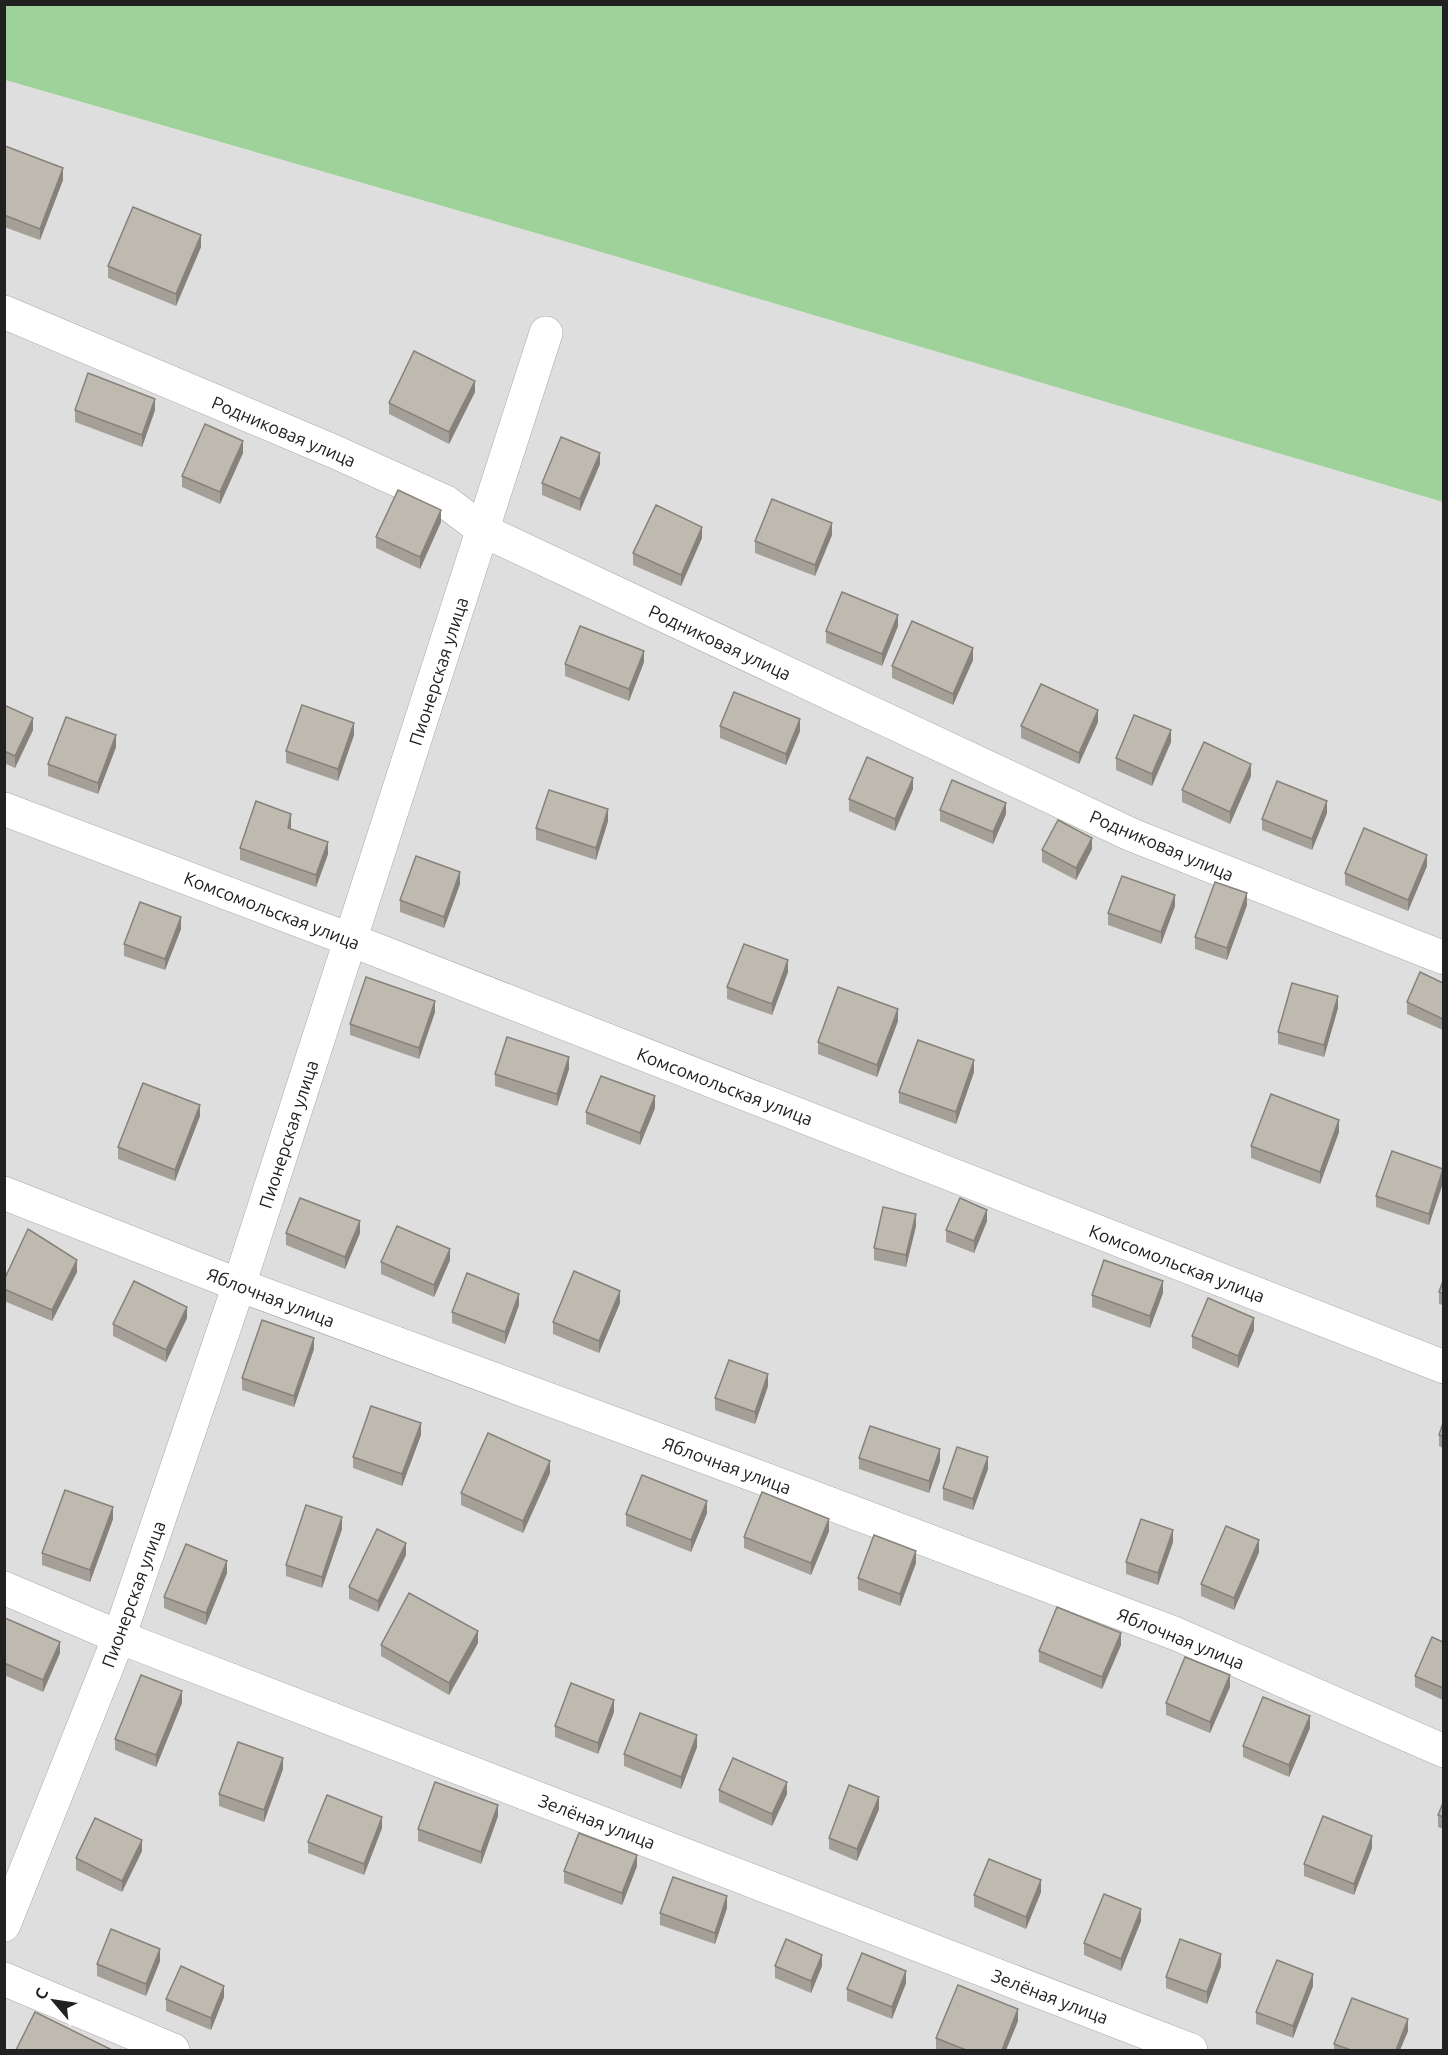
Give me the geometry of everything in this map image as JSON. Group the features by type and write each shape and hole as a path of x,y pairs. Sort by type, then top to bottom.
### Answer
{"street":[{"name":"Родниковая улица","path":"4,312 333,451 446,502 484,531 1132,835 1443,958"},
{"name":"Пионерская улица","path":"4,1925 119,1637 239,1286 546,333"},
{"name":"Комсомольская улица","path":"4,809 351,940 1443,1366"},
{"name":"Яблочная улица","path":"4,1193 239,1286 740,1469 1174,1633 1443,1751"},
{"name":"Зелёная улица","path":"4,1588 119,1637 1191,2050"},
{"path":"4,1978 173,2050"}],"shaded area":[{"path":"4,80 574,244 1443,502 1443,2050 5,2050"}],"green space":[{"path":"4,5 1443,5 1443,502 574,244 5,80"}],"building":[{"path":"5,146 63,168 40,229 4,215"},
{"path":"133,207 201,235 176,294 108,266"},
{"path":"414,351 475,381 449,432 389,403"},
{"path":"88,373 155,399 142,435 75,410"},
{"path":"205,424 243,441 220,492 182,476"},
{"path":"561,437 600,453 580,499 542,483"},
{"path":"398,490 441,510 420,557 376,537"},
{"path":"772,499 832,523 815,565 755,541"},
{"path":"656,505 702,527 681,575 633,553"},
{"path":"842,592 898,615 882,654 826,631"},
{"path":"912,621 973,648 953,694 892,666"},
{"path":"580,626 644,651 629,689 565,664"},
{"path":"1041,684 1098,710 1079,753 1021,726"},
{"path":"734,692 800,719 786,754 720,726"},
{"path":"4,705 33,718 15,756 4,751"},
{"path":"302,705 354,723 338,769 286,751"},
{"path":"1134,715 1171,730 1152,774 1116,758"},
{"path":"66,717 116,735 98,783 48,764"},
{"path":"1204,742 1251,764 1230,812 1182,790"},
{"path":"867,757 913,778 895,819 849,799"},
{"path":"952,780 1006,803 993,832 940,810"},
{"path":"1277,781 1327,801 1312,839 1262,819"},
{"path":"549,790 608,809 596,848 536,828"},
{"path":"256,801 291,814 288,828 328,842 316,875 240,848"},
{"path":"1058,820 1092,838 1076,868 1042,850"},
{"path":"1364,828 1427,855 1408,900 1345,873"},
{"path":"416,856 460,872 444,917 400,900"},
{"path":"1122,876 1175,895 1161,932 1108,913"},
{"path":"1215,882 1247,893 1227,948 1195,937"},
{"path":"140,902 181,917 165,959 124,944"},
{"path":"744,944 788,960 772,1004 727,987"},
{"path":"1420,972 1443,983 1443,1019 1407,1002"},
{"path":"366,977 435,1001 419,1048 350,1024"},
{"path":"1292,983 1338,996 1324,1045 1278,1032"},
{"path":"838,987 898,1009 877,1065 818,1042"},
{"path":"507,1037 569,1057 557,1094 495,1074"},
{"path":"918,1040 974,1060 956,1112 899,1092"},
{"path":"601,1076 655,1096 640,1133 586,1112"},
{"path":"143,1083 200,1105 175,1170 118,1147"},
{"path":"1271,1094 1339,1120 1320,1172 1251,1146"},
{"path":"1392,1151 1443,1169 1429,1214 1376,1196"},
{"path":"300,1198 360,1221 345,1257 286,1233"},
{"path":"960,1198 987,1210 974,1241 946,1230"},
{"path":"883,1207 916,1214 906,1255 874,1248"},
{"path":"397,1226 450,1249 434,1285 381,1262"},
{"path":"28,1229 77,1260 52,1310 4,1289 4,1280"},
{"path":"1104,1260 1163,1281 1150,1316 1092,1295"},
{"path":"574,1271 620,1291 599,1341 553,1322"},
{"path":"467,1273 519,1294 505,1332 452,1312"},
{"path":"134,1281 187,1307 166,1350 113,1324"},
{"path":"1443,1281 1443,1294 1439,1292"},
{"path":"1208,1298 1254,1318 1238,1356 1192,1336"},
{"path":"262,1320 314,1338 294,1396 242,1378"},
{"path":"729,1360 768,1374 755,1412 715,1398"},
{"path":"371,1406 421,1423 402,1474 353,1457"},
{"path":"1443,1423 1443,1436 1439,1435"},
{"path":"870,1426 940,1449 929,1481 859,1458"},
{"path":"488,1433 550,1461 523,1521 461,1493"},
{"path":"957,1447 988,1457 973,1499 943,1488"},
{"path":"642,1475 707,1501 691,1540 626,1514"},
{"path":"65,1490 113,1507 90,1570 42,1553"},
{"path":"762,1492 829,1519 811,1563 744,1537"},
{"path":"306,1505 342,1517 322,1577 286,1565"},
{"path":"1141,1519 1173,1530 1158,1573 1126,1562"},
{"path":"1226,1526 1259,1540 1234,1598 1201,1584"},
{"path":"377,1529 406,1543 378,1601 349,1587"},
{"path":"874,1535 916,1551 900,1594 858,1578"},
{"path":"186,1544 227,1561 206,1613 164,1597"},
{"path":"409,1593 478,1631 449,1683 381,1645"},
{"path":"1057,1607 1121,1633 1102,1677 1039,1651"},
{"path":"5,1618 60,1642 43,1680 4,1663"},
{"path":"1432,1637 1443,1642 1443,1688 1415,1676"},
{"path":"1185,1657 1230,1675 1210,1722 1166,1703"},
{"path":"141,1675 182,1691 156,1755 115,1739"},
{"path":"571,1683 614,1700 598,1743 555,1726"},
{"path":"1263,1697 1310,1716 1289,1765 1243,1746"},
{"path":"640,1713 697,1735 681,1777 624,1754"},
{"path":"238,1742 283,1758 264,1810 219,1794"},
{"path":"733,1758 787,1782 772,1814 719,1790"},
{"path":"435,1782 498,1805 481,1852 418,1829"},
{"path":"849,1785 879,1797 857,1849 829,1838"},
{"path":"327,1795 382,1817 364,1864 308,1842"},
{"path":"1443,1803 1443,1817 1438,1815"},
{"path":"1323,1816 1372,1836 1354,1884 1304,1864"},
{"path":"95,1818 142,1840 122,1881 76,1858"},
{"path":"579,1833 637,1855 622,1893 564,1871"},
{"path":"989,1859 1041,1880 1026,1917 974,1895"},
{"path":"673,1877 727,1896 715,1933 660,1913"},
{"path":"1104,1894 1141,1909 1121,1959 1084,1943"},
{"path":"111,1929 160,1949 146,1984 97,1964"},
{"path":"786,1939 822,1955 811,1981 775,1966"},
{"path":"1180,1939 1221,1954 1207,1992 1166,1977"},
{"path":"862,1953 906,1971 892,2007 847,1989"},
{"path":"1277,1960 1313,1974 1293,2026 1256,2012"},
{"path":"181,1966 224,1986 211,2018 166,1999"},
{"path":"958,1985 1018,2009 1002,2050 966,2050 936,2038"},
{"path":"1352,1998 1408,2019 1396,2050 1351,2050 1334,2044"},
{"path":"35,2012 112,2050 16,2050"}]}
